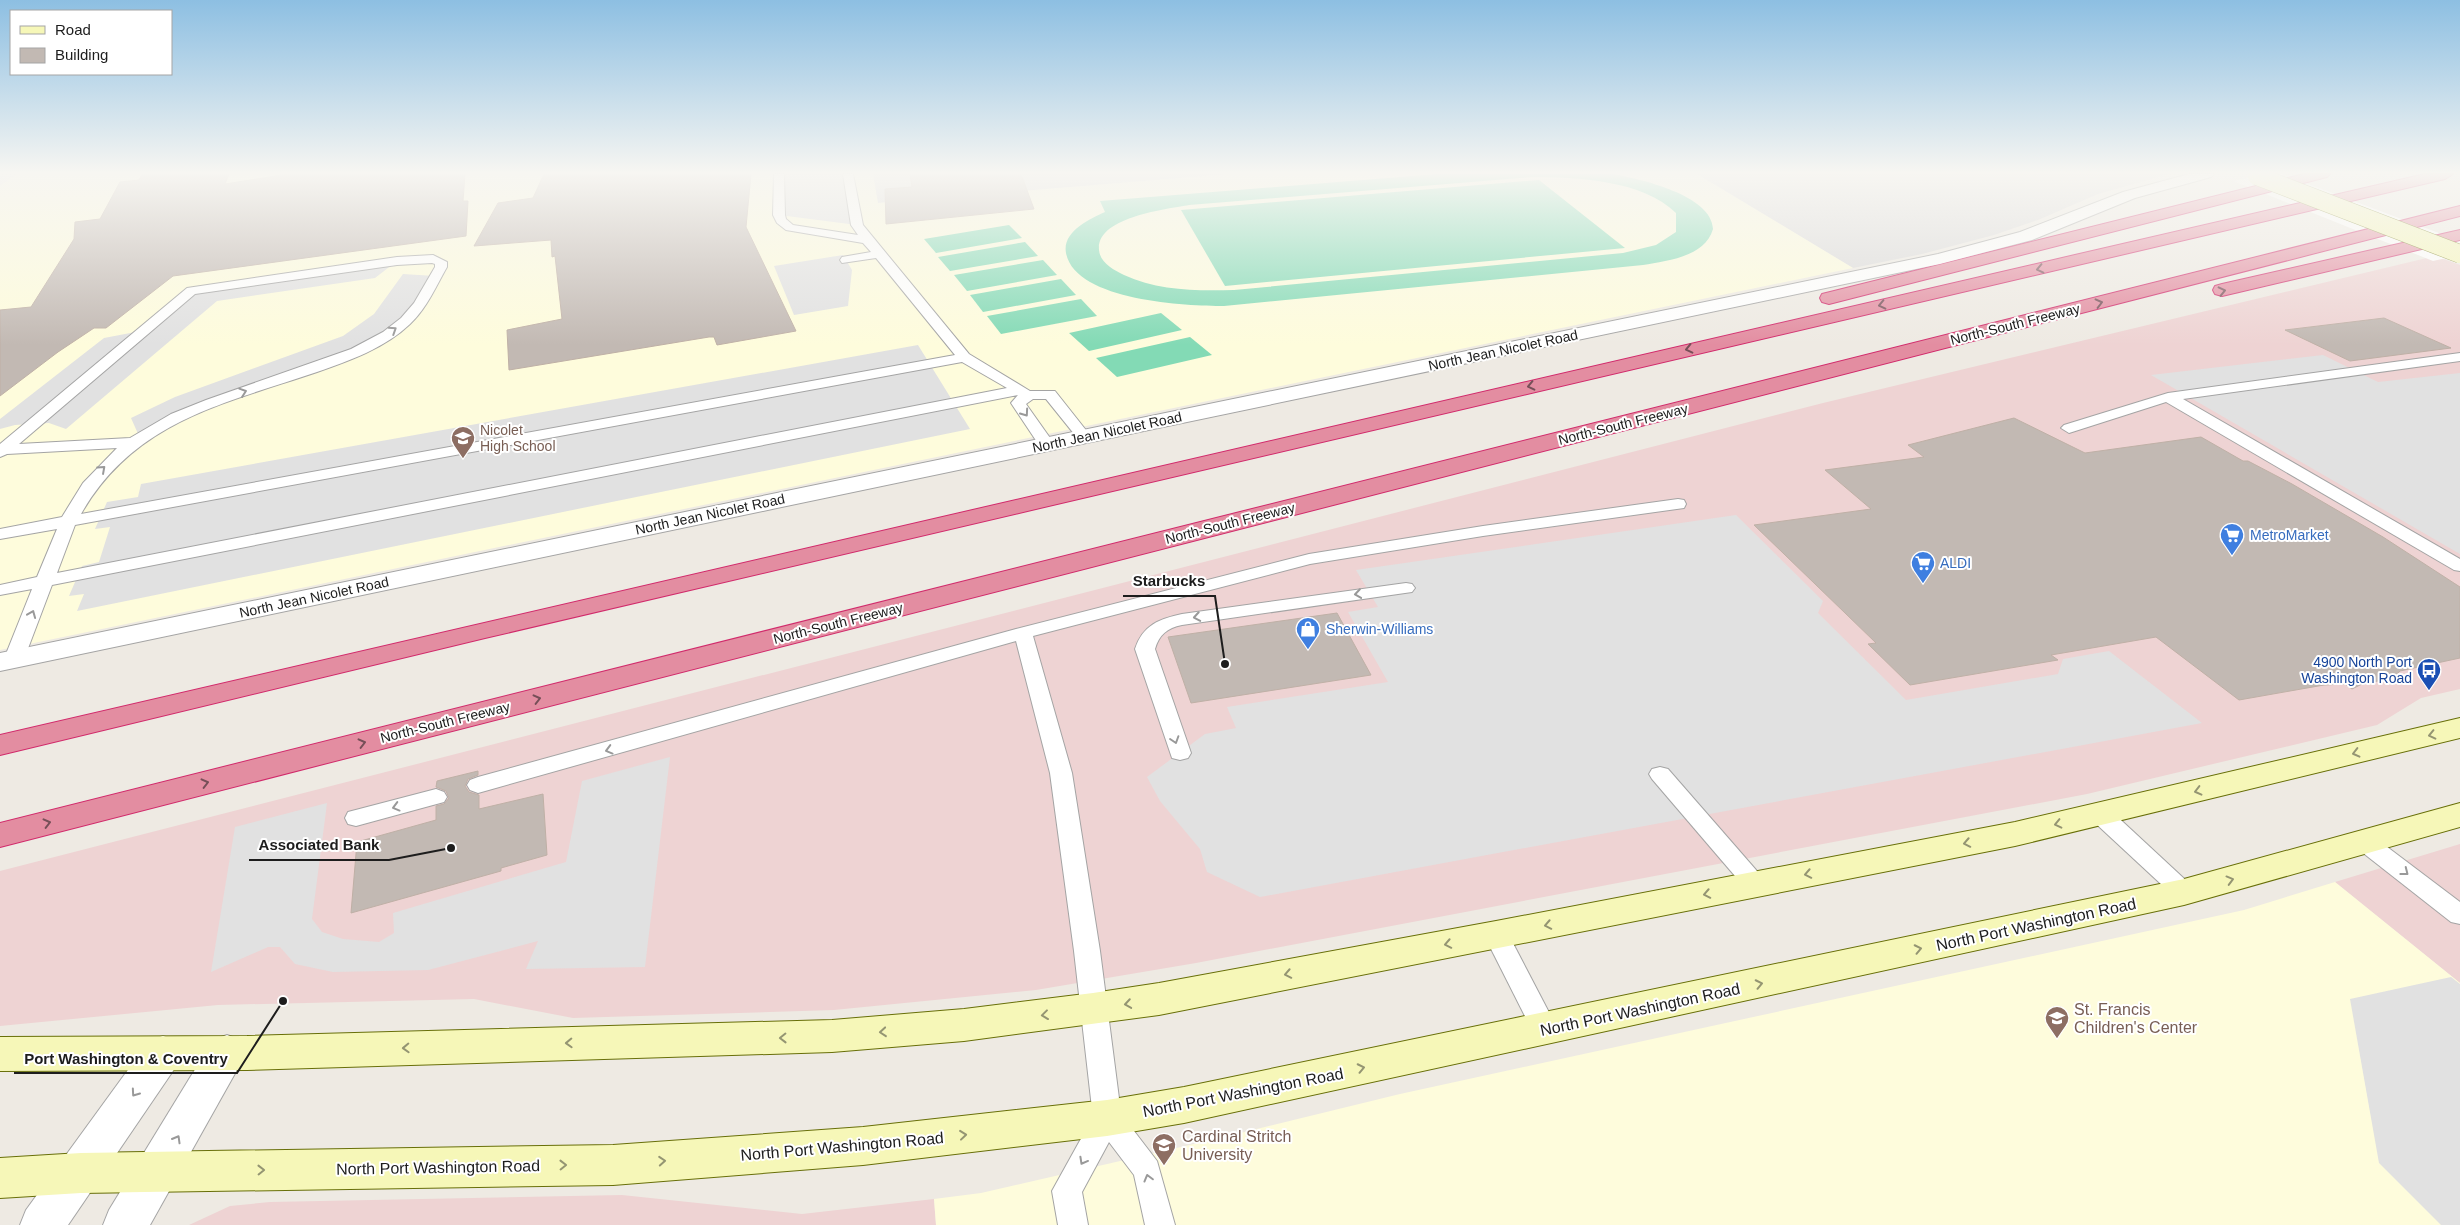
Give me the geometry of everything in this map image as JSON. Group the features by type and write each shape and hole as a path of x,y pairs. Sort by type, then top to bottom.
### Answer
{"highway":[{"path":"1807,304 2096,231"},
{"path":"0,745 2199,231"},
{"name":"North-South Freeway","path":"0,835 2380,231"},
{"path":"1899,353 2029,335 2460,235"},
{"path":"1721,342 1779,311"}],"main road":[{"path":"2400,231 2460,254"},
{"path":"0,1054 227,1052 832,1036 964,1025 1093,1009 1496,935 2015,834 2460,728"},
{"name":"North Port Washington Road","path":"0,1178 81,1173 613,1164 863,1146 1107,1118 1184,1105 1545,1030 2184,892 2460,815"}],"street":[{"name":"North Jean Nicolet Road","path":"7,661 1947,257 2038,231"},
{"path":"125,1225 158,1172 227,1052"},
{"path":"42,1225 81,1173 163,1053"}],"lane":[{"path":"810,231 867,240"},
{"path":"861,231 964,357 1024,393"},
{"path":"846,260 879,254"},
{"path":"0,450 191,291 397,261 433,259 441,262 441,267 406,322 377,341 346,356 184,414 139,436 94,476 78,500 45,581 7,661"},
{"path":"0,534 964,357"},
{"path":"2069,428 2168,397 2460,357"},
{"path":"0,590 1024,393 1050,394 1084,437"},
{"path":"1024,393 1018,403 1047,444"},
{"path":"2168,397 2460,566"},
{"path":"0,450 131,443"},
{"path":"478,785 656,737 1023,633 1309,559 1483,531 1678,504"},
{"path":"1180,753 1145,649 1148,638 1158,628 1170,622 1200,617 1406,588"},
{"path":"1023,633 1061,773 1085,933 1107,1118 1147,1170 1160,1225"},
{"path":"1660,774 1755,884"},
{"path":"356,818 436,797"},
{"path":"2101,815 2184,892"},
{"path":"2366,842 2460,915"},
{"path":"1496,935 1545,1030"},
{"path":"1073,1225 1067,1191 1107,1118"}],"shaded area":[{"name":"Nicolet High School","path":"0,231 1792,231 1853,268 0,650"},
{"path":"1792,231 2005,231 1922,254 1853,268"},
{"path":"843,255 852,270 848,306 794,315 774,266"},
{"path":"2435,256 2460,265 2460,689 2421,698 2377,725 2087,794 1196,963 1036,990 834,1010 573,1018 474,999 218,1005 0,1026 0,871 1823,403"},
{"path":"397,261 375,278 217,301 66,429 49,423 15,425 0,429 0,419 104,338 146,330 191,291"},
{"path":"403,274 435,276 416,309 377,341 139,436 131,418 175,397 343,336 374,314"},
{"path":"918,345 970,429 77,611 84,594 69,596 82,566 99,562 110,527 95,529 107,502 138,497 141,484"},
{"path":"2323,355 2378,382 2460,373 2460,554 2151,375"},
{"path":"1736,515 1823,601 1818,613 1906,700 2058,674 2063,659 2109,651 2202,723 1260,897 1207,872 1200,849 1160,801 1147,777 1205,734 1236,728 1227,707 1388,682 1348,612 1378,607 1356,570"},
{"path":"670,757 645,967 526,969 538,941 428,970 333,972 295,964 280,947 268,947 211,972 235,827 327,803 312,919 322,932 343,939 379,942 394,933 393,913 566,862 582,781"},
{"path":"2460,844 2460,983 2335,882"},
{"name":"St. Francis Children's Center","path":"2335,882 2460,983 2460,1225 936,1225 934,1199 981,1193 1400,1094 2244,910"},
{"path":"2451,977 2460,984 2460,1225 2441,1225 2379,1163 2350,999"},
{"path":"622,1195 802,1214 934,1199 936,1225 189,1225 230,1206 270,1202"}],"green space":[{"path":"972,231 1015,231 1022,238 936,253 924,239"},
{"path":"1074,231 1108,231 1101,239 1099,250 1102,259 1108,266 1137,280 1178,289 1234,290 1623,253 1656,245 1676,231 1712,231 1702,246 1693,252 1673,259 1643,265 1224,306 1160,302 1134,298 1089,282 1074,269 1066,253 1066,245"},
{"path":"1193,231 1604,231 1625,248 1225,286"},
{"path":"1025,242 1038,256 950,271 938,257"},
{"path":"1043,260 1057,275 967,291 954,275"},
{"path":"1061,279 1076,295 983,312 970,295"},
{"path":"1081,299 1097,316 1001,334 987,316"},
{"path":"1161,313 1182,330 1089,351 1069,333"},
{"path":"1190,337 1212,355 1117,377 1096,358"}],"pier":[{"path":"2358,231 2434,231 2460,241 2460,255 2433,261"}],"building":[{"path":"74,231 466,231 466,236 173,276 106,328 94,328 58,352 0,396 0,310 31,307 74,239"},
{"path":"482,231 748,231 796,331 717,345 714,337 709,337 509,370 507,330 562,319 555,256 552,257 551,240 474,246"},
{"path":"2384,318 2451,348 2350,361 2285,330"},
{"name":"MetroMarket","path":"2014,418 2085,453 2201,437 2243,461 2248,461 2292,484 2383,537 2460,587 2460,658 2400,671 2392,679 2364,683 2352,689 2345,684 2324,685 2239,700 2156,637 2051,655 2058,660 1910,685 1868,644 1876,643 1754,525 1871,509 1825,470 1924,457 1908,445"},
{"path":"1337,613 1371,675 1191,703 1168,637"},
{"path":"478,771 478,775 468,779 465,786 469,792 479,795 479,809 543,794 547,855 501,868 501,871 351,913 357,842 436,820 436,806 444,804 449,798 446,791 436,787 437,781"}],"place":[{"name":"Nicolet High School","path":"463,459"},
{"name":"MetroMarket","path":"2232,556"},
{"name":"ALDI","path":"1923,584"},
{"name":"Sherwin-Williams","path":"1308,650"},
{"name":"Starbucks","path":"1225,664"},
{"name":"4900 North Port Washington Road","path":"2429,691"},
{"name":"Associated Bank","path":"451,848"},
{"name":"Port Washington & Coventry","path":"283,1001"},
{"name":"St. Francis Children's Center","path":"2057,1039"},
{"name":"Cardinal Stritch University","path":"1164,1166"}]}
